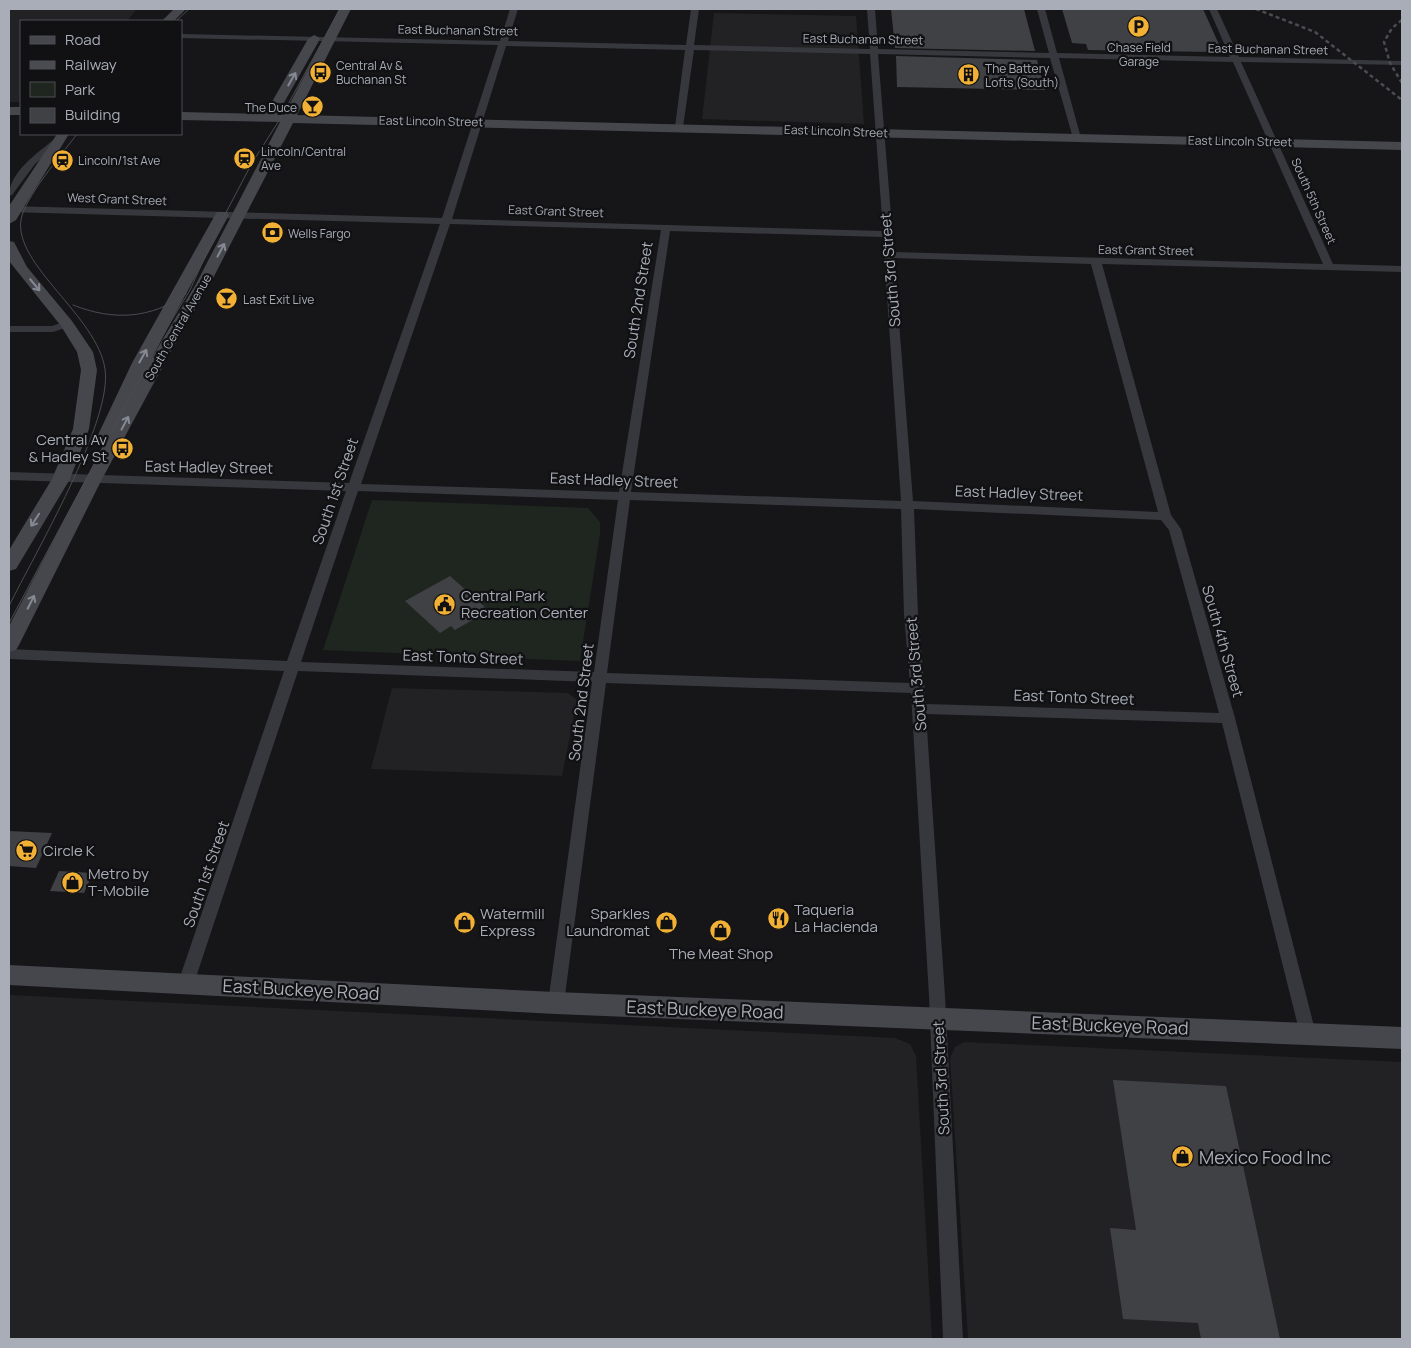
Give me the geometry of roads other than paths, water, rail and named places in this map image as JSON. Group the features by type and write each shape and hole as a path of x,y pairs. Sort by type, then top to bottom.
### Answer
{"main road":[{"path":"169,20 180,9"},
{"path":"269,118 322,39 346,9"},
{"path":"9,645 92,481 90,474 117,407 228,215 290,119 322,39"},
{"name":"East Lincoln Street","path":"182,116 1402,146"},
{"path":"10,213 59,138"},
{"path":"9,245 10,251 22,269 68,324 86,352 90,370 81,429 61,479 9,565"},
{"name":"East Buckeye Road","path":"9,975 556,1003 1402,1038"}],"street":[{"name":"South 1st Street","path":"186,983 292,667 446,221 514,9"},
{"path":"679,127 695,9"},
{"path":"1041,9 1077,138"},
{"name":"South 5th Street","path":"1213,9 1275,142 1330,267"},
{"name":"South 3rd Street","path":"872,13 907,505 938,1018 953,1339"},
{"name":"East Buchanan Street","path":"182,36 1055,55 1238,61 1402,63"},
{"path":"9,193 32,162 59,138"},
{"name":"West Grant Street","path":"10,213 228,215"},
{"name":"East Grant Street","path":"228,215 887,234"},
{"name":"South 2nd Street","path":"556,1003 599,679 666,227"},
{"name":"East Grant Street","path":"889,256 1402,269"},
{"name":"South 4th Street","path":"1096,262 1165,516 1175,529 1228,718 1308,1034"},
{"path":"9,329 53,329 68,324"},
{"name":"East Hadley Street","path":"9,476 92,481 907,505 1165,516"},
{"name":"East Tonto Street","path":"9,654 599,679 917,688"},
{"name":"East Tonto Street","path":"919,709 1228,718"}],"tram line":[{"path":"177,20 189,9"},
{"path":"9,623 170,323 190,290 220,224 252,163 280,119 340,9"},
{"path":"9,606 85,453 97,421 104,392 105,369 99,349 88,330 42,273 30,255 22,237 21,220 29,200 76,135"},
{"path":"73,305 103,314 131,315 159,309 186,294"}],"railway":[{"path":"1256,9 1315,32 1402,100"},
{"path":"1402,20 1392,28 1384,42 1390,63 1402,83"}],"place":[{"name":"Chase Field Garage","path":"1139,26"},
{"name":"Central Av & Buchanan St","path":"320,72"},
{"name":"The Battery Lofts (South)","path":"969,75"},
{"name":"The Duce","path":"313,107"},
{"name":"Lincoln/Central Ave","path":"245,158"},
{"name":"Lincoln/1st Ave","path":"62,160"},
{"name":"Wells Fargo","path":"272,233"},
{"name":"Last Exit Live","path":"227,299"},
{"name":"Central Av & Hadley St","path":"123,448"},
{"name":"Central Park Recreation Center","path":"445,604"},
{"name":"Circle K","path":"27,850"},
{"name":"Metro by T-Mobile","path":"72,882"},
{"name":"Taqueria La Hacienda","path":"778,918"},
{"name":"Watermill Express","path":"464,922"},
{"name":"Sparkles Laundromat","path":"666,922"},
{"name":"The Meat Shop","path":"721,930"},
{"name":"Mexico Food Inc","path":"1183,1157"}]}
